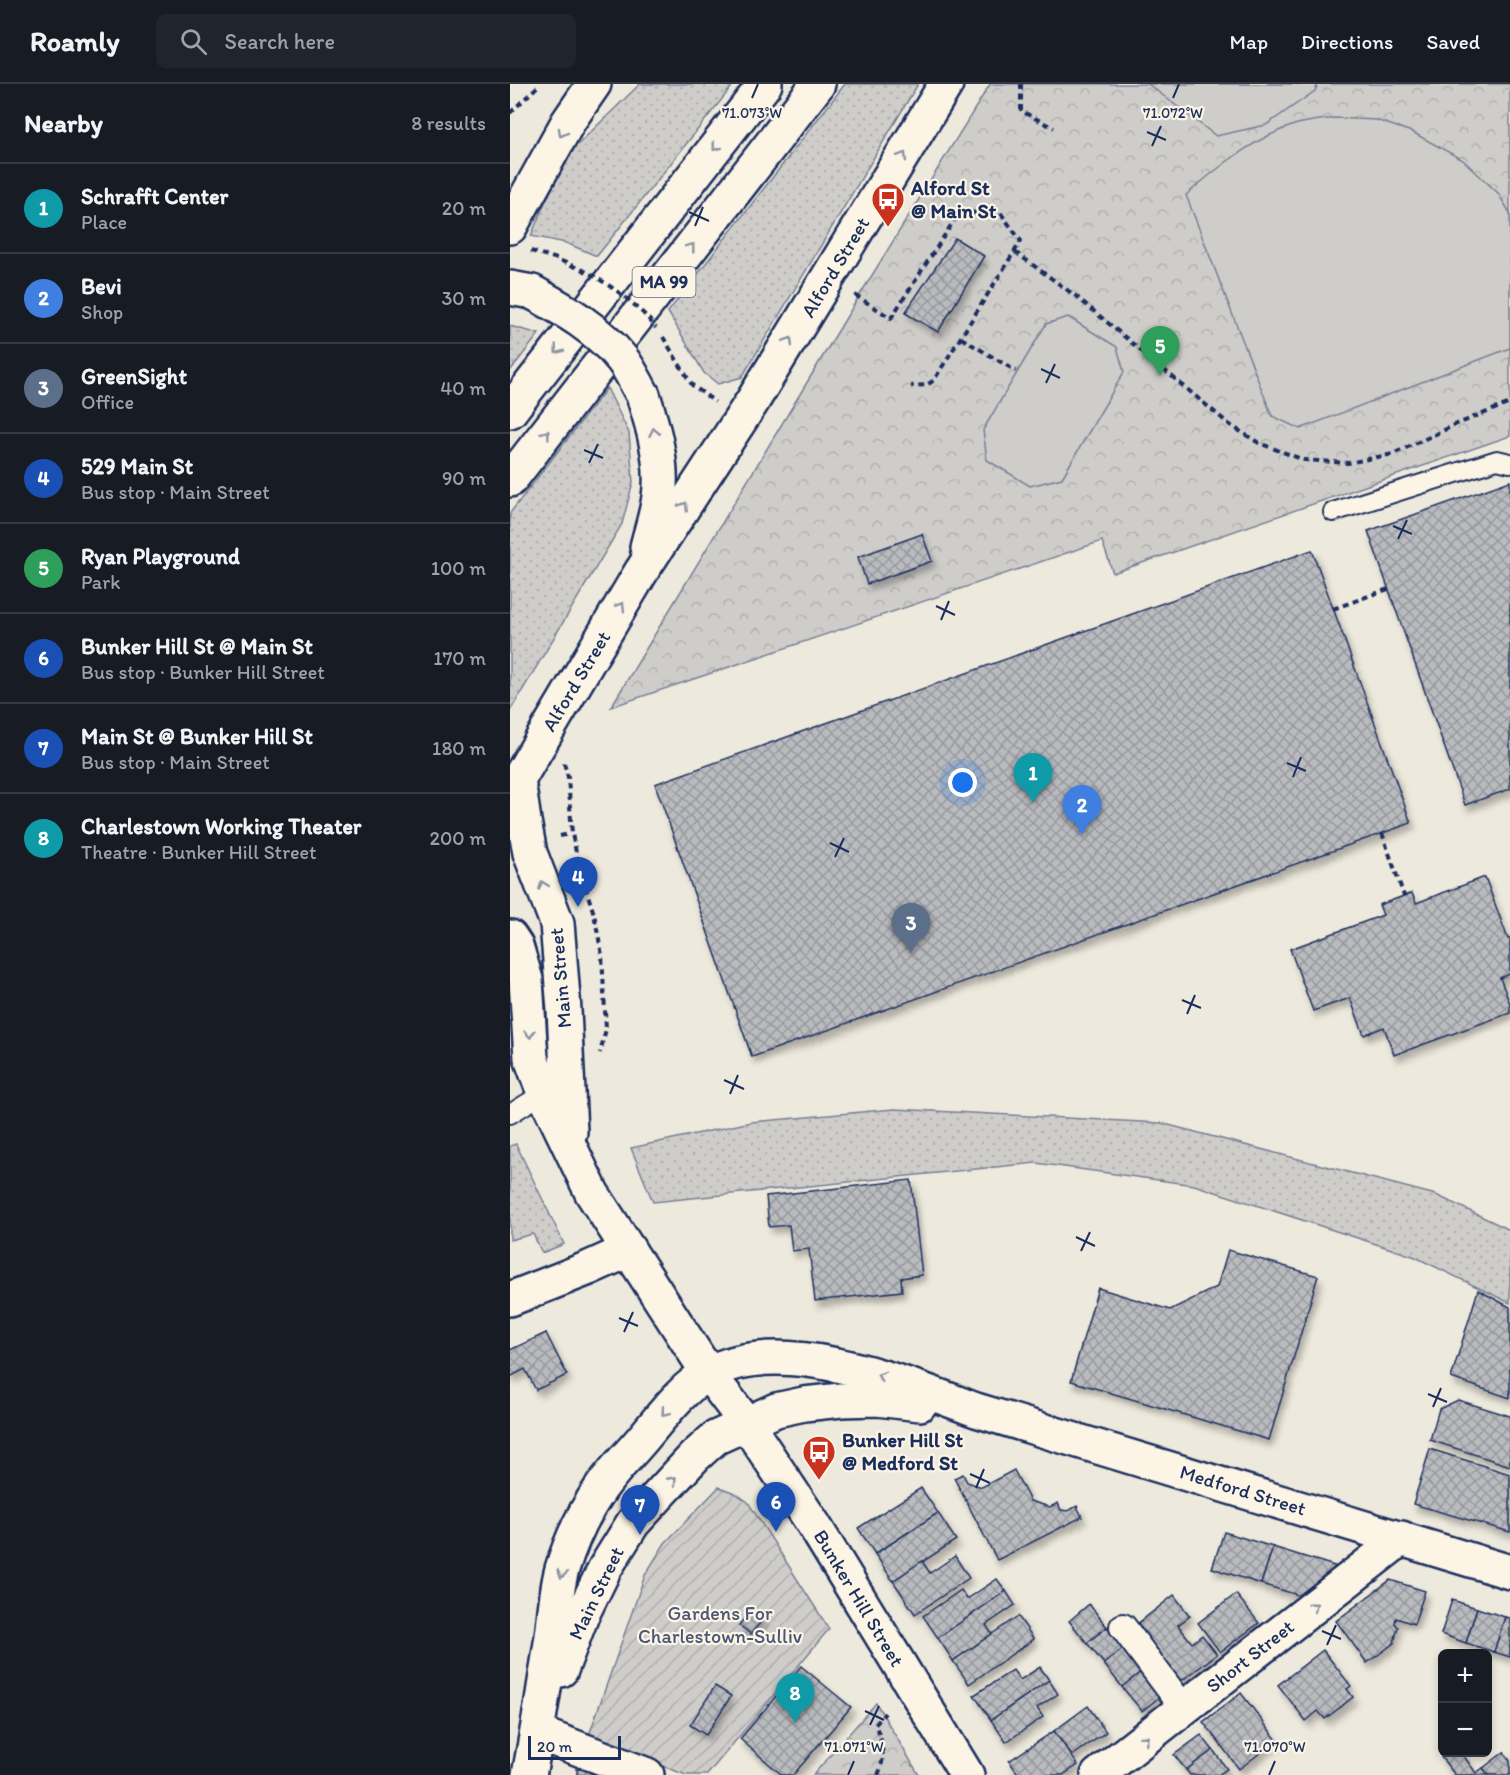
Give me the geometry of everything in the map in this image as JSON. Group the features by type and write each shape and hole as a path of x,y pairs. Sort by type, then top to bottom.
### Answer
{"main road":[{"path":"516,238 568,122 594,84"},
{"name":"MA 99","path":"510,411 765,84"},
{"name":"MA 99","path":"510,480 818,84"},
{"name":"Alford Street","path":"514,784 641,572 742,418 946,84"},
{"name":"Alford Street","path":"521,290 570,313 597,333 622,359 643,395 653,427 659,462 660,496 641,572"},
{"name":"Main Street","path":"514,784 530,853 557,923 564,1010 570,1146"},
{"name":"Main Street","path":"510,937 516,946 526,980 531,1058 544,1094 592,1193 708,1373 746,1423 715,1438 701,1450 633,1523 605,1568 582,1615 538,1733"},
{"path":"510,1299 629,1250"},
{"name":"Medford Street","path":"708,1373 739,1360 771,1357 815,1361 860,1370 976,1410 1510,1572"},
{"name":"Main Street","path":"529,1775 538,1733 562,1571 577,1529 601,1487 678,1397 708,1373"},
{"name":"Medford Street","path":"746,1423 780,1409 841,1400 877,1399 976,1410"},
{"name":"Bunker Hill Street","path":"746,1423 814,1525 967,1775"},
{"name":"Short Street","path":"1116,1770 1183,1707 1402,1538"},
{"path":"538,1733 648,1775"}],"street":[{"path":"1123,1628 1183,1707"}],"lane":[{"path":"1333,512 1497,460 1510,463"},
{"path":"510,1114 544,1094"}],"path":[{"path":"510,113 540,84"},
{"path":"1021,84 1021,111 1054,128"},
{"path":"855,295 891,318 959,213 1000,212 1021,241 934,380 927,385 911,386"},
{"path":"516,238 600,279 625,296 656,328 692,385 703,395 742,418"},
{"path":"1015,252 1077,297 1230,424 1259,443 1304,460 1348,463 1393,454 1457,424 1510,403"},
{"path":"961,338 1016,371"},
{"path":"1334,609 1388,589"},
{"path":"1382,833 1404,896"},
{"path":"878,1775 882,1768 883,1754 881,1737 875,1725 885,1713"}],"green space":[{"path":"640,84 734,84 597,256 566,243 531,236 563,159"},
{"path":"845,84 918,84 742,377 718,384 704,373 668,312"},
{"path":"990,84 1510,84 1510,436 1113,573 1102,541 611,707 858,298"},
{"path":"1148,84 1318,84 1315,91 1266,125 1216,136"},
{"path":"1335,118 1376,120 1412,132 1463,160 1498,193 1510,213 1510,348 1300,429 1272,416 1186,195 1223,164 1264,138 1294,125"},
{"path":"1068,317 1117,347 1124,372 1062,478 1030,486 987,460 983,430 1046,324"},
{"path":"510,326 539,334 510,371"},
{"path":"607,388 629,433 633,482 622,524 510,711 510,513"},
{"path":"894,1109 1161,1123 1436,1195 1510,1230 1510,1303 1413,1256 1194,1185 1036,1163 653,1202 631,1148 751,1122"},
{"path":"516,1144 564,1244 542,1253 533,1234 510,1240 510,1146"},
{"name":"Gardens For Charlestown-Sulliv","path":"719,1487 735,1493 748,1502 829,1629 707,1775 686,1775 588,1738 645,1575 665,1543"},
{"path":"876,1703 919,1775 813,1775"}],"building":[{"path":"955,238 984,256 938,332 905,313"},
{"path":"1510,481 1510,789 1465,805 1368,531"},
{"path":"922,534 932,561 867,584 858,557"},
{"path":"1312,550 1411,823 752,1057 655,784"},
{"path":"1485,877 1508,939 1510,938 1510,974 1500,978 1510,1004 1510,1013 1394,1055 1384,1027 1364,1035 1350,998 1313,1011 1290,949 1383,915 1379,905 1412,893 1416,903"},
{"path":"911,1180 922,1275 901,1278 902,1291 815,1301 809,1249 792,1251 789,1225 769,1227 766,1196"},
{"path":"1228,1250 1318,1276 1269,1440 1071,1381 1098,1288 1170,1310 1217,1287"},
{"path":"1478,1290 1510,1307 1510,1398 1451,1378"},
{"path":"546,1333 567,1375 536,1390 525,1369 510,1377 510,1350"},
{"path":"1458,1400 1510,1416 1510,1466 1430,1440 1439,1409"},
{"path":"1430,1449 1510,1474 1510,1532 1413,1504"},
{"path":"1014,1470 1030,1501 1050,1507 1058,1503 1061,1510 1068,1511 1077,1506 1082,1517 997,1560 954,1478 963,1474 967,1482 982,1487"},
{"path":"921,1488 938,1513 875,1554 858,1528"},
{"path":"938,1513 956,1540 893,1581 875,1554"},
{"path":"1224,1532 1273,1547 1261,1584 1212,1568"},
{"path":"1273,1547 1338,1567 1301,1596 1261,1584"},
{"path":"955,1556 969,1578 915,1614 893,1581 922,1561 930,1573"},
{"path":"997,1579 1006,1591 938,1638 923,1616 961,1590 967,1599"},
{"path":"1390,1580 1425,1591 1414,1624 1396,1618 1395,1623 1398,1627 1394,1643 1367,1663 1336,1621"},
{"path":"1006,1591 1015,1605 986,1625 992,1634 953,1661 938,1638"},
{"path":"1236,1594 1259,1623 1220,1652 1198,1623"},
{"path":"1174,1595 1190,1616 1178,1625 1192,1643 1202,1635 1217,1654 1180,1682 1136,1625"},
{"path":"1452,1600 1477,1608 1466,1643 1441,1634"},
{"path":"1089,1604 1107,1627 1087,1643 1069,1621"},
{"path":"1477,1608 1505,1617 1494,1652 1492,1649 1466,1643"},
{"path":"752,1609 764,1618 751,1634 739,1625"},
{"path":"1018,1616 1034,1639 969,1684 953,1661"},
{"path":"1505,1617 1510,1618 1510,1657 1494,1652"},
{"path":"1107,1627 1124,1648 1104,1664 1087,1643"},
{"path":"1124,1648 1142,1671 1122,1687 1104,1664"},
{"path":"1323,1650 1351,1686 1347,1689 1353,1697 1325,1719 1318,1711 1306,1721 1278,1685"},
{"path":"801,1666 851,1707 793,1775 782,1775 740,1739"},
{"path":"1040,1667 1049,1680 991,1720 974,1695 1013,1670 1020,1680"},
{"path":"1142,1671 1162,1695 1142,1711 1122,1687"},
{"path":"1049,1680 1058,1694 1037,1708 1043,1717 1006,1742 991,1720"},
{"path":"715,1686 731,1696 706,1735 690,1725"},
{"path":"1241,1693 1277,1740 1239,1769 1203,1722"},
{"path":"1088,1706 1106,1732 1072,1756 1054,1731"},
{"path":"1054,1731 1078,1765 1063,1775 1019,1775 1009,1761"},
{"path":"1201,1735 1213,1750 1186,1770 1174,1755"},
{"path":"1213,1750 1227,1769 1218,1775 1190,1775 1186,1770"},
{"path":"1504,1752 1510,1761 1510,1775 1489,1775 1483,1768"},
{"path":"1441,1757 1465,1757 1476,1773 1483,1768 1489,1775 1455,1775"},
{"path":"577,1769 606,1771 606,1775 577,1775"}],"place":[{"name":"Alford St @ Main St","path":"888,228"},
{"name":"Ryan Playground","path":"1160,376"},
{"name":"Schrafft Center","path":"1033,803"},
{"name":"Bevi","path":"1082,835"},
{"name":"529 Main St","path":"578,907"},
{"name":"GreenSight","path":"911,953"},
{"name":"Bunker Hill St @ Medford St","path":"819,1481"},
{"name":"Bunker Hill St @ Main St","path":"776,1532"},
{"name":"Main St @ Bunker Hill St","path":"640,1535"},
{"name":"Charlestown Working Theater","path":"795,1723"}]}
